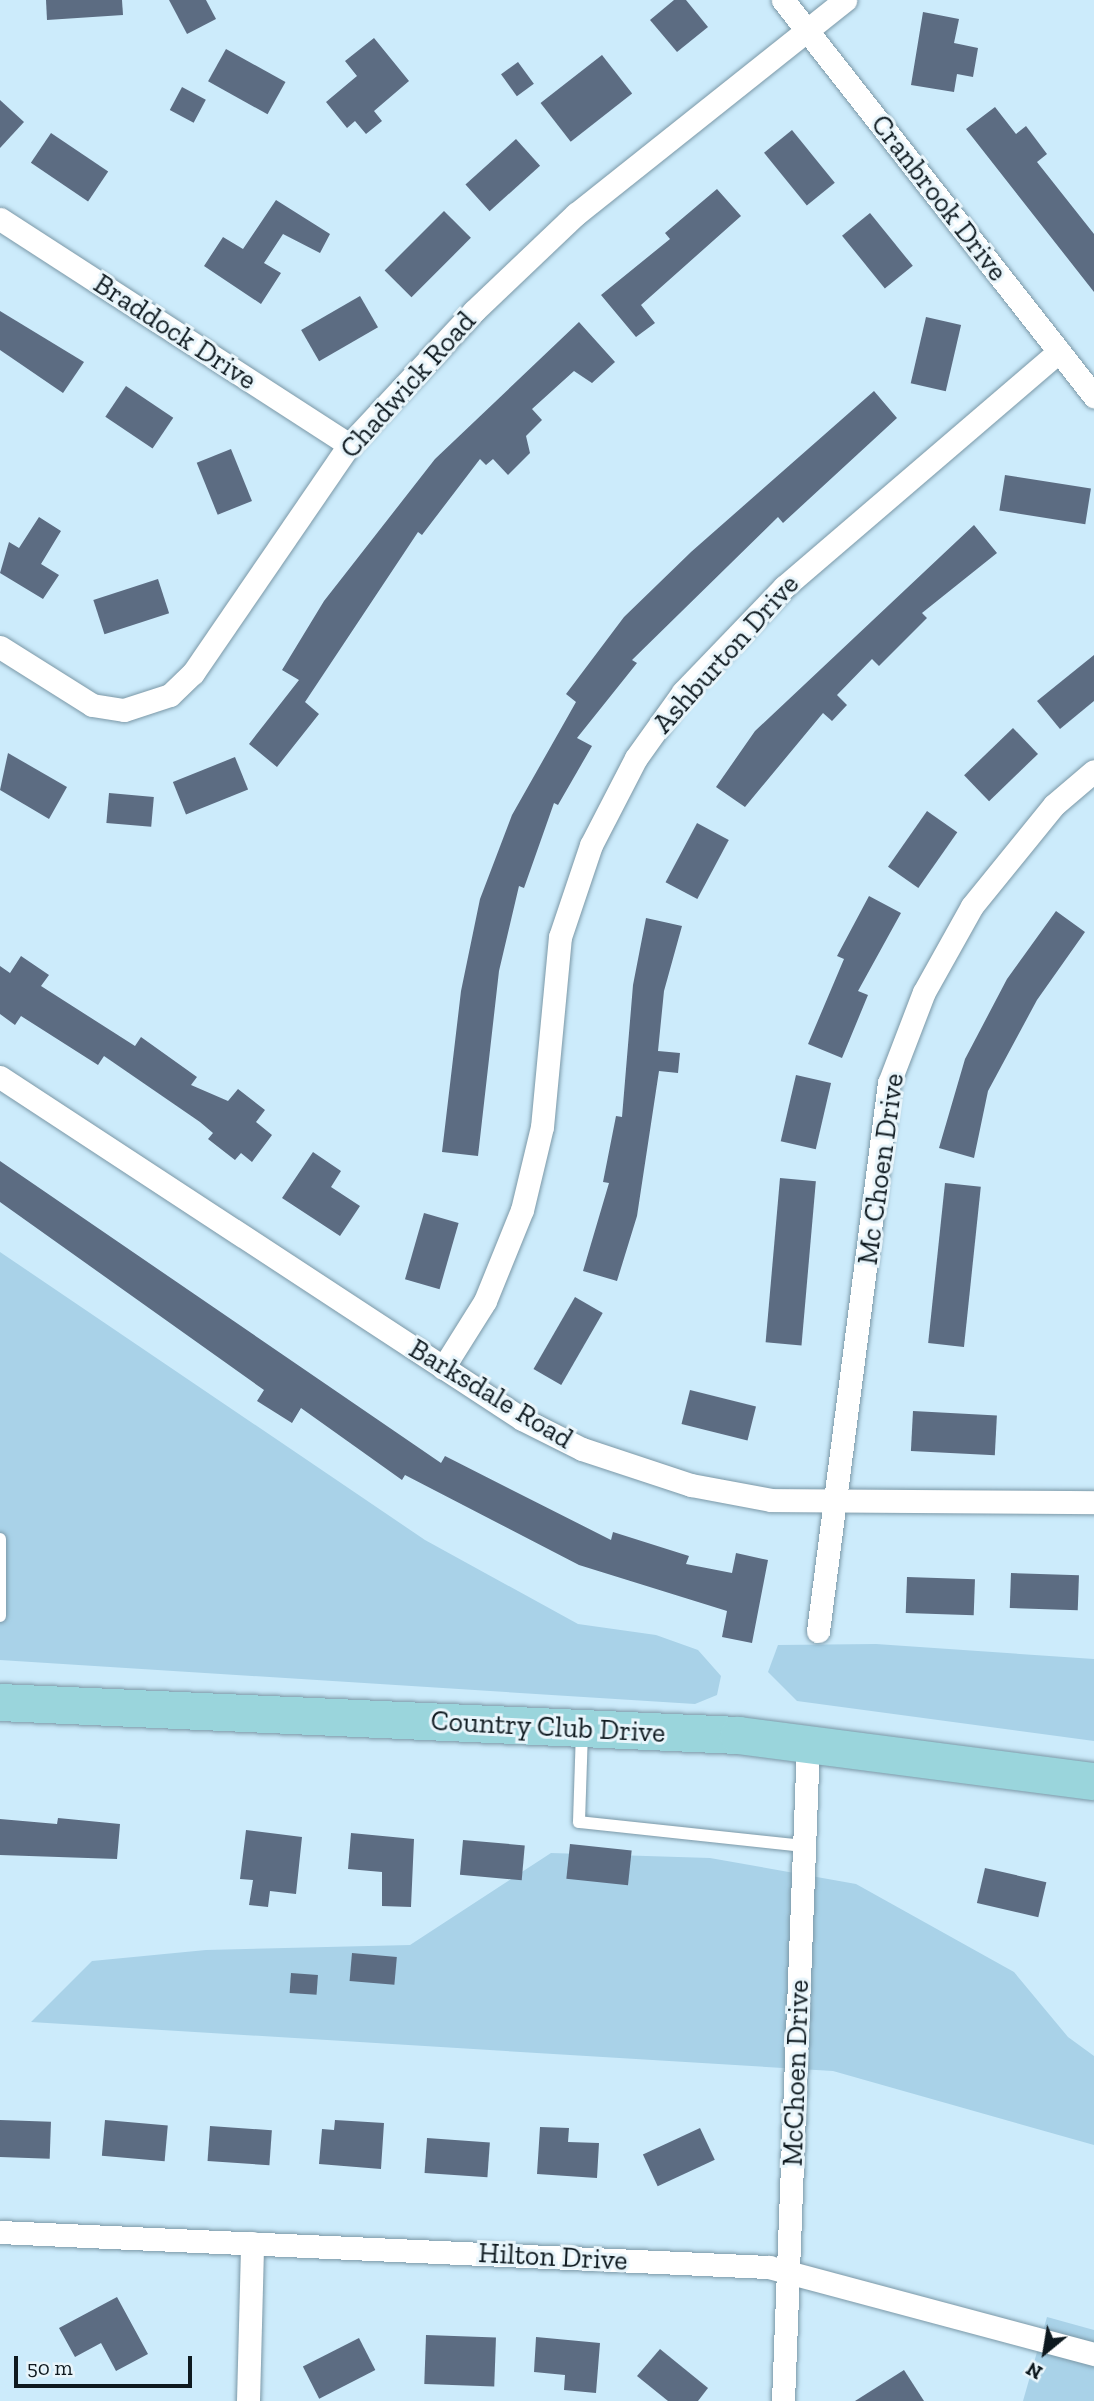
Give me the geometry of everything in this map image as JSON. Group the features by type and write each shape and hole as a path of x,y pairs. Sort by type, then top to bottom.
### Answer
{"main road":[{"name":"Country Club Drive","path":"0,1702 582,1728 808,1744 1094,1781"}],"street":[{"name":"Cranbrook Drive","path":"783,0 1094,396"},
{"name":"Chadwick Road","path":"0,647 92,705 124,710 170,695 193,673 349,445 576,214 845,0"},
{"name":"Braddock Drive","path":"0,219 349,445"},
{"name":"Ashburton Drive","path":"443,1368 485,1301 522,1210 542,1126 560,937 591,845 636,758 683,692 784,587 1059,351"},
{"name":"Mc Choen Drive","path":"818,1631 889,1083 905,1037 972,906 1054,805 1094,771"},
{"name":"Barksdale Road","path":"0,1077 522,1419 643,1471 771,1500 836,1503 1094,1502"},
{"name":"McChoen Drive","path":"783,2401 808,1744"},
{"name":"Hilton Drive","path":"0,2232 788,2271 1094,2354"},
{"path":"248,2401 252,2243"}],"lane":[{"path":"0,1539 0,1616"},
{"path":"582,1728 579,1822 805,1846"}],"shaded area":[{"path":"0,1252 425,1540 578,1624 656,1635 698,1650 721,1676 717,1695 695,1704 0,1660"},
{"path":"876,1644 1094,1659 1094,1741 797,1701 768,1672 778,1645"},
{"path":"551,1853 710,1858 856,1884 1014,1972 1068,2037 1094,2056 1094,2145 833,2071 31,2022 92,1961 206,1950 410,1945"},
{"path":"1047,2317 1094,2330 1094,2401 1023,2401"}],"building":[{"path":"46,0 122,0 123,15 47,20"},
{"path":"169,0 206,0 216,19 187,34"},
{"path":"674,0 686,0 708,27 677,52 650,20"},
{"path":"923,12 959,19 954,43 978,48 973,77 957,74 954,92 911,85"},
{"path":"374,38 409,81 374,111 382,121 366,134 355,121 347,128 326,102 357,76 345,61"},
{"path":"226,49 285,82 268,114 208,81"},
{"path":"602,55 632,94 571,142 541,103"},
{"path":"518,62 534,84 517,96 501,74"},
{"path":"182,87 206,100 194,123 170,110"},
{"path":"0,100 24,122 0,148"},
{"path":"995,107 1016,134 1026,126 1047,154 1037,162 1094,234 1094,292 966,129"},
{"path":"792,130 835,183 807,206 764,153"},
{"path":"51,133 108,172 88,201 31,163"},
{"path":"516,139 540,166 490,211 465,185"},
{"path":"717,189 741,216 641,305 655,323 636,337 601,295 670,239 665,233"},
{"path":"276,200 330,234 320,253 283,234 264,263 281,273 261,304 204,266 223,237 243,249"},
{"path":"444,211 471,238 411,297 385,270"},
{"path":"870,213 913,266 885,289 842,236"},
{"path":"360,296 378,327 319,361 301,330"},
{"path":"0,311 84,362 63,393 0,350"},
{"path":"926,317 961,325 946,391 911,383"},
{"path":"579,322 615,362 592,383 574,371 532,409 542,420 526,436 530,453 508,475 493,459 486,465 480,459 422,535 418,532 305,702 319,714 277,767 249,744 299,680 282,670 324,601 435,459"},
{"path":"126,386 173,418 153,449 105,417"},
{"path":"874,391 897,418 783,523 778,517 632,660 637,663 577,738 592,746 558,805 554,803 524,888 519,886 499,971 478,1156 442,1152 461,991 480,899 512,815 576,702 566,694 624,617 691,552"},
{"path":"231,449 252,501 218,515 197,463"},
{"path":"1005,475 1091,489 1085,524 999,511"},
{"path":"39,517 61,531 41,564 59,575 43,599 0,573 9,542 19,548"},
{"path":"974,525 997,553 922,613 927,618 879,666 872,659 837,695 847,705 832,721 823,713 745,807 716,787 755,731"},
{"path":"158,579 169,613 104,634 93,600"},
{"path":"1094,655 1094,701 1060,729 1037,701"},
{"path":"1013,728 1038,754 989,801 964,775"},
{"path":"8,753 67,787 49,819 0,790"},
{"path":"235,757 248,789 186,815 173,782"},
{"path":"109,793 154,797 151,827 106,823"},
{"path":"927,811 957,832 918,888 888,867"},
{"path":"697,823 729,840 697,899 666,882"},
{"path":"869,896 901,913 858,991 868,995 842,1058 808,1044 844,959 837,956"},
{"path":"1056,911 1085,932 1037,1000 988,1091 974,1158 939,1148 965,1059 1007,979"},
{"path":"646,918 682,926 664,991 658,1051 680,1053 678,1073 659,1071 637,1216 617,1281 583,1271 609,1183 603,1182 616,1116 622,1117 633,985"},
{"path":"21,956 49,975 41,986 135,1046 141,1037 197,1077 191,1085 228,1101 238,1089 265,1110 256,1122 272,1135 252,1162 241,1153 235,1160 208,1139 213,1133 200,1122 104,1056 98,1065 21,1016 15,1025 0,1014 0,966 10,973"},
{"path":"796,1075 831,1083 816,1149 781,1141"},
{"path":"313,1152 341,1171 331,1187 360,1206 340,1236 282,1198"},
{"path":"0,1161 441,1463 445,1456 611,1540 613,1532 689,1556 686,1564 732,1573 736,1553 768,1560 752,1643 722,1637 727,1611 579,1565 405,1475 402,1480 301,1408 292,1423 257,1401 264,1390 0,1202"},
{"path":"780,1178 816,1181 801,1346 766,1342"},
{"path":"945,1183 981,1187 964,1347 928,1343"},
{"path":"424,1213 459,1223 440,1289 405,1279"},
{"path":"575,1297 603,1313 561,1385 534,1369"},
{"path":"690,1390 756,1406 748,1440 682,1424"},
{"path":"913,1411 997,1415 995,1455 911,1451"},
{"path":"1011,1573 1079,1575 1078,1610 1010,1608"},
{"path":"907,1577 975,1579 974,1615 906,1613"},
{"path":"58,1818 120,1824 117,1859 0,1855 0,1819 57,1824"},
{"path":"246,1830 302,1837 296,1894 270,1891 268,1907 249,1905 253,1880 240,1879"},
{"path":"351,1833 414,1839 411,1907 382,1906 382,1872 348,1869"},
{"path":"463,1840 525,1845 522,1880 460,1875"},
{"path":"570,1844 632,1850 628,1885 566,1879"},
{"path":"985,1868 1046,1882 1038,1917 977,1903"},
{"path":"352,1953 397,1957 394,1985 350,1981"},
{"path":"291,1973 318,1975 317,1995 290,1993"},
{"path":"0,2120 51,2122 50,2159 0,2157"},
{"path":"105,2120 168,2125 165,2161 102,2156"},
{"path":"335,2120 384,2123 381,2169 319,2164 322,2129 334,2130"},
{"path":"210,2126 272,2130 269,2165 208,2161"},
{"path":"540,2127 569,2128 568,2142 599,2143 597,2178 537,2174"},
{"path":"700,2128 715,2160 658,2186 643,2155"},
{"path":"427,2138 490,2142 487,2177 425,2173"},
{"path":"117,2297 148,2354 116,2371 101,2343 75,2357 59,2328"},
{"path":"426,2335 496,2337 494,2386 424,2384"},
{"path":"536,2337 600,2343 596,2393 564,2390 565,2375 534,2372"},
{"path":"359,2338 375,2370 319,2399 303,2367"},
{"path":"660,2349 708,2388 698,2401 668,2401 637,2376"},
{"path":"904,2370 924,2401 855,2401"}]}
